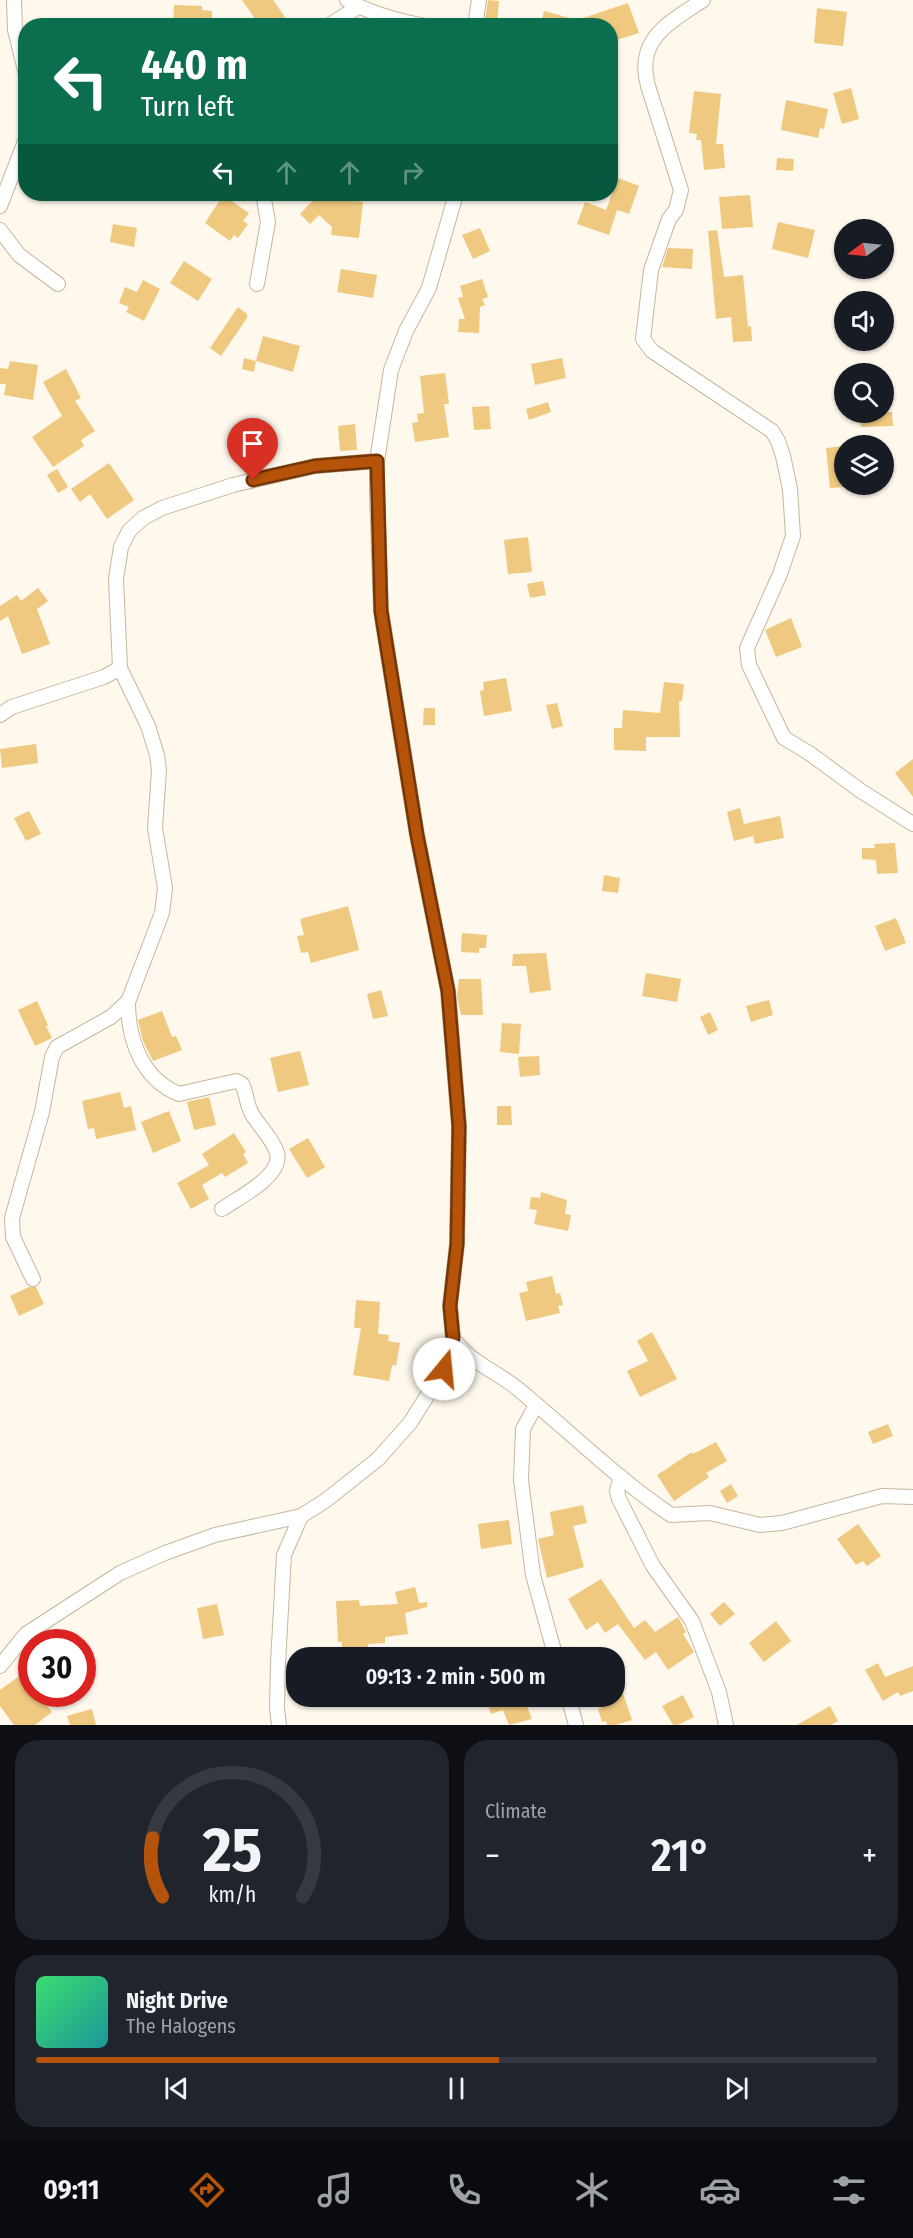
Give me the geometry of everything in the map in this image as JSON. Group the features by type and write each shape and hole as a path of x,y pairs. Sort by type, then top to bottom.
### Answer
{"street":[{"path":"14,0 15,30 18,42"},
{"path":"476,18 479,0"},
{"path":"703,0 675,19 655,37 644,59 644,72 681,190 651,270 643,339 652,351 772,431 778,441 790,489 793,536 780,574 747,648 748,665 784,738 913,824"},
{"path":"337,18 353,3 374,18"},
{"path":"0,206 18,160"},
{"path":"256,284 268,222 264,201"},
{"path":"0,1666 26,1634 120,1573 165,1553 215,1535 301,1516 325,1501 378,1459 410,1423 444,1369 453,1338 450,1306 457,1244 459,1126 448,991 416,824 381,611 377,461 391,370 406,331 429,288 454,201"},
{"path":"0,230 19,255 58,284"},
{"path":"222,1209 274,1171 277,1152 246,1103 242,1084 236,1081 179,1094 154,1078 139,1057 128,1017 128,1001 162,913 165,888 155,828 159,770 157,754 148,726 120,668 117,579 121,547 129,531 143,518 162,508 232,484 315,466 377,461"},
{"path":"0,715 12,707 104,676 120,668"},
{"path":"33,1279 13,1237 12,1218 42,1112 52,1057 57,1047 111,1017 128,1001"},
{"path":"453,1338 468,1357 516,1388 590,1454 671,1515 710,1513 760,1525 782,1523 882,1496 913,1497"},
{"path":"536,1405 523,1429 521,1480 533,1575 553,1647"},
{"path":"621,1477 617,1491 619,1499 653,1566 692,1621 719,1692 726,1725"},
{"path":"279,1725 278,1642 285,1555 301,1516"},
{"path":"571,1707 576,1725"}],"building":[{"path":"242,0 273,0 285,17 284,18 254,18"},
{"path":"488,0 499,1 497,18 485,18"},
{"path":"628,3 639,33 618,40 618,18 583,18"},
{"path":"174,5 202,6 202,10 212,11 212,18 173,18"},
{"path":"817,8 847,12 843,46 814,43"},
{"path":"544,11 570,18 542,18"},
{"path":"851,88 859,119 842,124 833,93"},
{"path":"694,91 721,94 716,144 723,144 725,168 704,170 701,140 696,140 697,134 689,133"},
{"path":"786,100 828,109 824,129 820,128 818,138 781,130"},
{"path":"777,158 794,159 793,171 776,170"},
{"path":"618,178 639,186 629,214 617,210 609,235 577,224 585,202 606,210 609,201 618,201"},
{"path":"750,195 753,227 722,229 719,197"},
{"path":"219,201 232,201 249,213 243,221 248,224 238,238 234,235 230,241 205,223"},
{"path":"312,201 363,202 359,238 331,235 332,227 319,215 310,224 300,214"},
{"path":"778,222 815,230 808,258 772,249"},
{"path":"113,224 137,228 134,247 110,242"},
{"path":"480,228 490,251 473,259 462,235"},
{"path":"717,230 724,277 743,275 748,327 751,326 752,341 733,342 731,317 716,319 708,231"},
{"path":"668,248 693,249 692,269 662,267"},
{"path":"184,261 212,279 198,301 170,283"},
{"path":"341,269 377,275 373,298 337,292"},
{"path":"482,279 488,297 482,299 485,305 480,307 479,333 458,332 459,319 465,319 458,298 463,297 460,286"},
{"path":"143,280 160,289 144,321 126,312 129,307 119,303 125,287 137,292"},
{"path":"238,307 247,314 247,318 221,356 210,348"},
{"path":"263,336 300,346 293,372 256,361"},
{"path":"244,358 256,361 254,372 242,369"},
{"path":"562,358 566,378 535,385 531,364"},
{"path":"10,361 38,365 33,400 4,395 6,384 0,384 0,368 8,369"},
{"path":"66,369 81,398 75,401 95,431 81,440 84,446 53,467 32,437 62,416 43,382"},
{"path":"445,373 449,404 444,404 449,437 415,442 412,423 418,422 417,414 424,413 420,376"},
{"path":"548,402 551,412 529,420 526,409"},
{"path":"489,406 491,429 474,430 472,407"},
{"path":"861,423 893,423 893,426 861,427"},
{"path":"355,424 357,450 340,451 338,426"},
{"path":"834,447 834,488 830,488 826,448"},
{"path":"109,463 134,500 107,519 90,494 80,502 71,489"},
{"path":"57,469 68,487 58,493 47,475"},
{"path":"528,537 532,572 508,574 504,540"},
{"path":"543,581 546,595 530,598 527,584"},
{"path":"38,588 48,601 37,609 50,644 22,654 8,616 0,621 0,606 17,595 21,601"},
{"path":"791,618 802,647 776,657 765,630"},
{"path":"506,678 512,711 484,716 480,691 484,690 483,682"},
{"path":"664,682 684,684 682,701 679,701 680,737 646,737 646,751 614,750 614,728 622,728 623,710 660,713"},
{"path":"557,703 563,726 552,729 546,705"},
{"path":"424,708 435,708 435,725 423,725"},
{"path":"36,744 38,763 2,768 0,749"},
{"path":"913,759 913,797 895,773"},
{"path":"740,808 744,824 780,816 784,838 755,844 753,836 734,841 727,812"},
{"path":"29,811 41,834 26,841 14,818"},
{"path":"895,843 898,873 877,874 876,860 862,859 862,848 875,848 874,844"},
{"path":"604,875 620,878 618,893 602,891"},
{"path":"348,906 359,950 311,963 308,952 301,953 297,936 304,935 300,919"},
{"path":"896,918 906,943 885,951 875,926"},
{"path":"462,933 487,935 486,948 479,948 479,953 461,952"},
{"path":"546,953 551,990 530,993 526,966 512,966 513,954"},
{"path":"646,973 681,979 677,1002 642,996"},
{"path":"459,979 481,979 483,1015 461,1015 457,996"},
{"path":"381,990 388,1016 373,1019 367,994"},
{"path":"769,1000 773,1015 751,1022 746,1006"},
{"path":"37,1001 52,1038 35,1046 18,1010"},
{"path":"162,1011 172,1037 176,1036 182,1050 153,1061 143,1041 138,1020"},
{"path":"710,1012 718,1030 708,1035 700,1017"},
{"path":"502,1023 521,1024 519,1054 500,1052"},
{"path":"300,1051 309,1085 278,1092 270,1058"},
{"path":"539,1056 540,1075 520,1077 518,1057"},
{"path":"120,1092 124,1108 131,1106 136,1130 96,1139 94,1128 88,1129 82,1101"},
{"path":"209,1097 216,1125 194,1130 187,1102"},
{"path":"497,1106 511,1106 512,1125 497,1125"},
{"path":"169,1111 181,1141 153,1153 141,1122"},
{"path":"234,1133 246,1152 243,1154 248,1163 225,1177 222,1173 202,1185 209,1199 191,1209 177,1183 209,1165 202,1154"},
{"path":"308,1138 325,1167 307,1178 289,1149"},
{"path":"541,1192 567,1200 565,1214 571,1215 568,1231 534,1224 537,1210 529,1209 531,1197 540,1198"},
{"path":"552,1276 556,1294 560,1293 563,1305 558,1306 560,1313 526,1321 519,1293 528,1291 526,1282"},
{"path":"29,1287 36,1287 44,1304 19,1316 10,1296"},
{"path":"356,1300 380,1302 378,1334 389,1335 388,1341 400,1343 396,1366 392,1365 389,1381 353,1375 361,1328 354,1328"},
{"path":"652,1332 677,1379 640,1397 627,1371 648,1361 637,1341"},
{"path":"888,1424 893,1436 873,1444 868,1432"},
{"path":"716,1442 727,1461 706,1473 709,1477 674,1501 657,1475 692,1452 693,1454"},
{"path":"731,1484 738,1496 727,1503 720,1491"},
{"path":"583,1505 587,1523 573,1526 584,1567 547,1578 538,1539 554,1535 550,1512"},
{"path":"509,1520 512,1544 481,1549 478,1524"},
{"path":"858,1524 881,1556 867,1566 863,1561 856,1565 837,1539"},
{"path":"601,1579 634,1628 645,1620 655,1632 678,1617 686,1632 683,1634 694,1652 668,1670 656,1652 645,1660 618,1624 605,1633 598,1622 586,1630 568,1599"},
{"path":"415,1587 419,1603 427,1602 427,1607 405,1613 408,1634 385,1637 385,1643 368,1644 368,1647 342,1647 342,1642 338,1642 336,1601 359,1600 360,1606 398,1604 395,1592"},
{"path":"724,1602 735,1614 720,1626 710,1614"},
{"path":"217,1604 224,1635 203,1639 197,1608"},
{"path":"776,1621 791,1641 764,1662 749,1643"},
{"path":"878,1663 885,1677 913,1666 913,1691 900,1696 898,1692 883,1701 865,1670"},
{"path":"18,1677 18,1707 48,1707 52,1712 35,1725 14,1725 0,1706 0,1690"},
{"path":"683,1695 694,1717 673,1725 662,1706"},
{"path":"625,1699 632,1720 607,1725 606,1721 602,1722 598,1709 625,1707"},
{"path":"830,1706 838,1721 831,1725 797,1725"},
{"path":"488,1707 527,1707 532,1719 509,1725 503,1710 491,1714"},
{"path":"92,1709 96,1725 70,1725 67,1716"}],"route":[{"path":"253,480 315,466 377,461 381,611 417,835 448,991 459,1126 457,1244 450,1306 453,1338 444,1369"}]}
